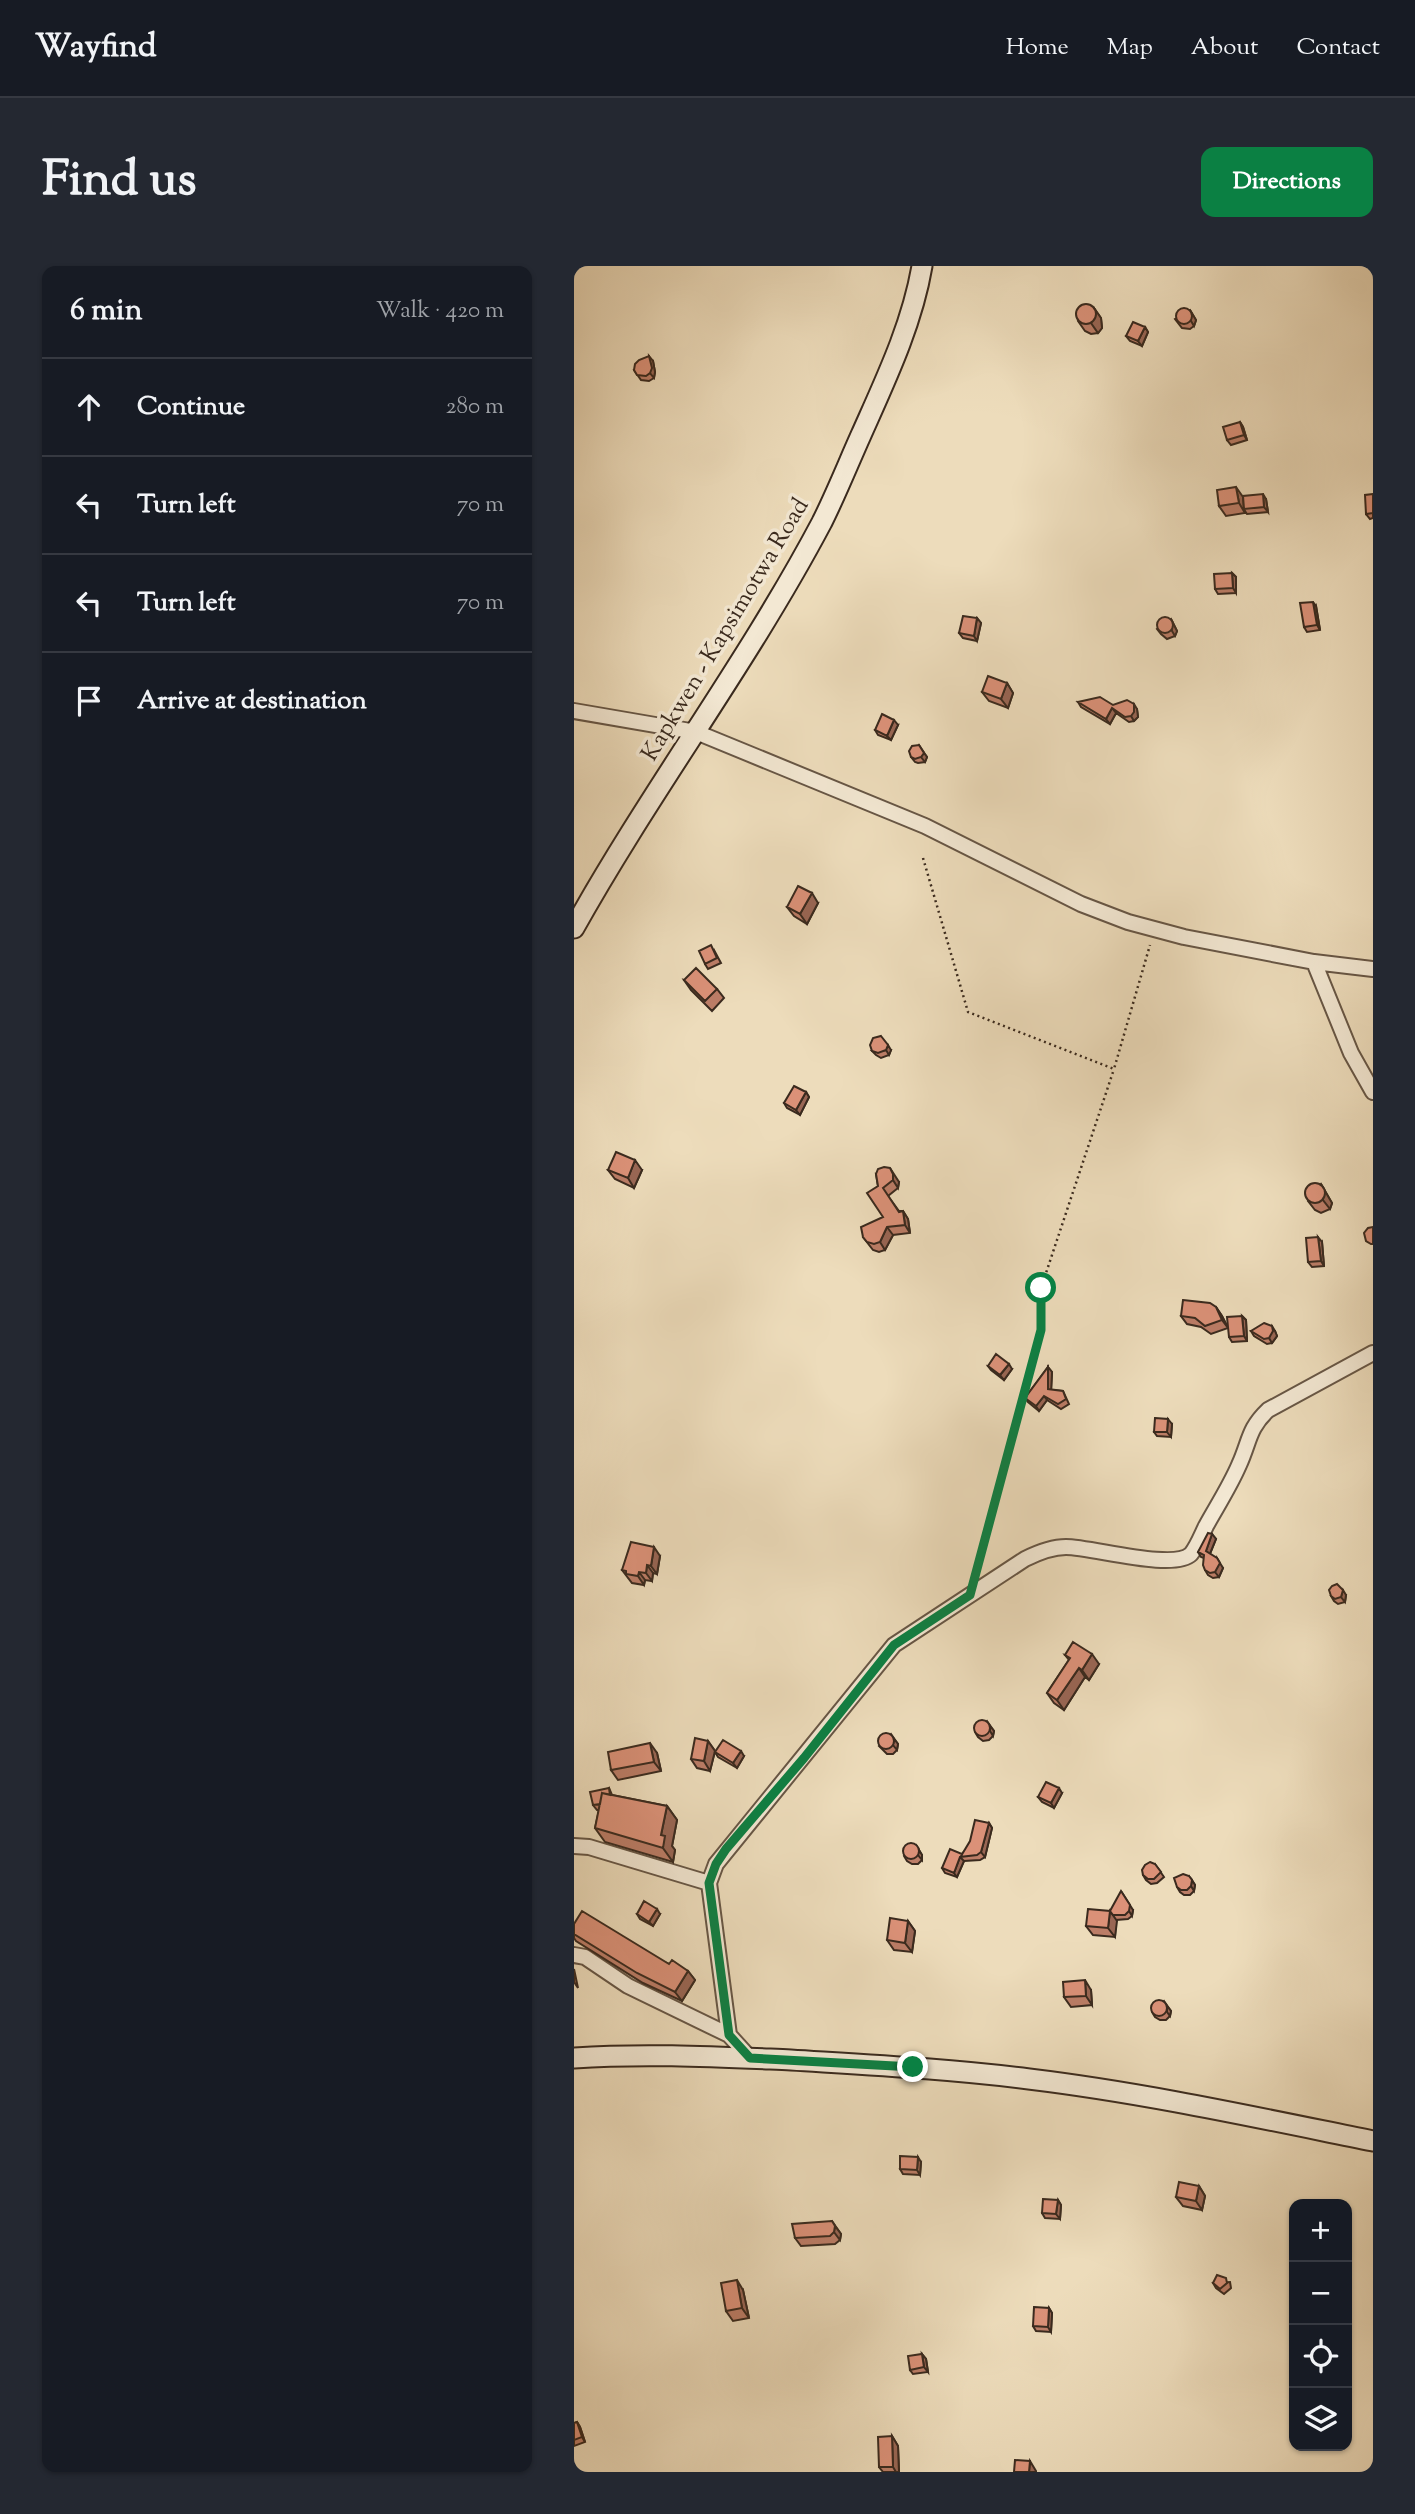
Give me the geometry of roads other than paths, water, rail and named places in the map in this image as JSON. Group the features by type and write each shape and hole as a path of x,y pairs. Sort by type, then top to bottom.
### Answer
{"street":[{"name":"Kapkwen - Kapsimotwa Road","path":"574,928 608,868 769,614 822,520 892,367 919,284 922,266"},
{"path":"574,711 696,732 925,826 1081,904 1128,922 1184,937 1314,962 1373,969"},
{"path":"1314,962 1351,1053 1373,1092"},
{"path":"729,2035 709,1883 716,1864 894,1645 1025,1559 1063,1547 1161,1560 1181,1560 1191,1553 1231,1480 1240,1463 1249,1432 1256,1421 1268,1410 1373,1353"},
{"path":"574,1846 589,1847 709,1883"},
{"path":"574,1955 585,1958 628,1986 729,2035 750,2058"},
{"path":"574,2058 750,2058 913,2067 1031,2079 1154,2098 1373,2141"}]}
